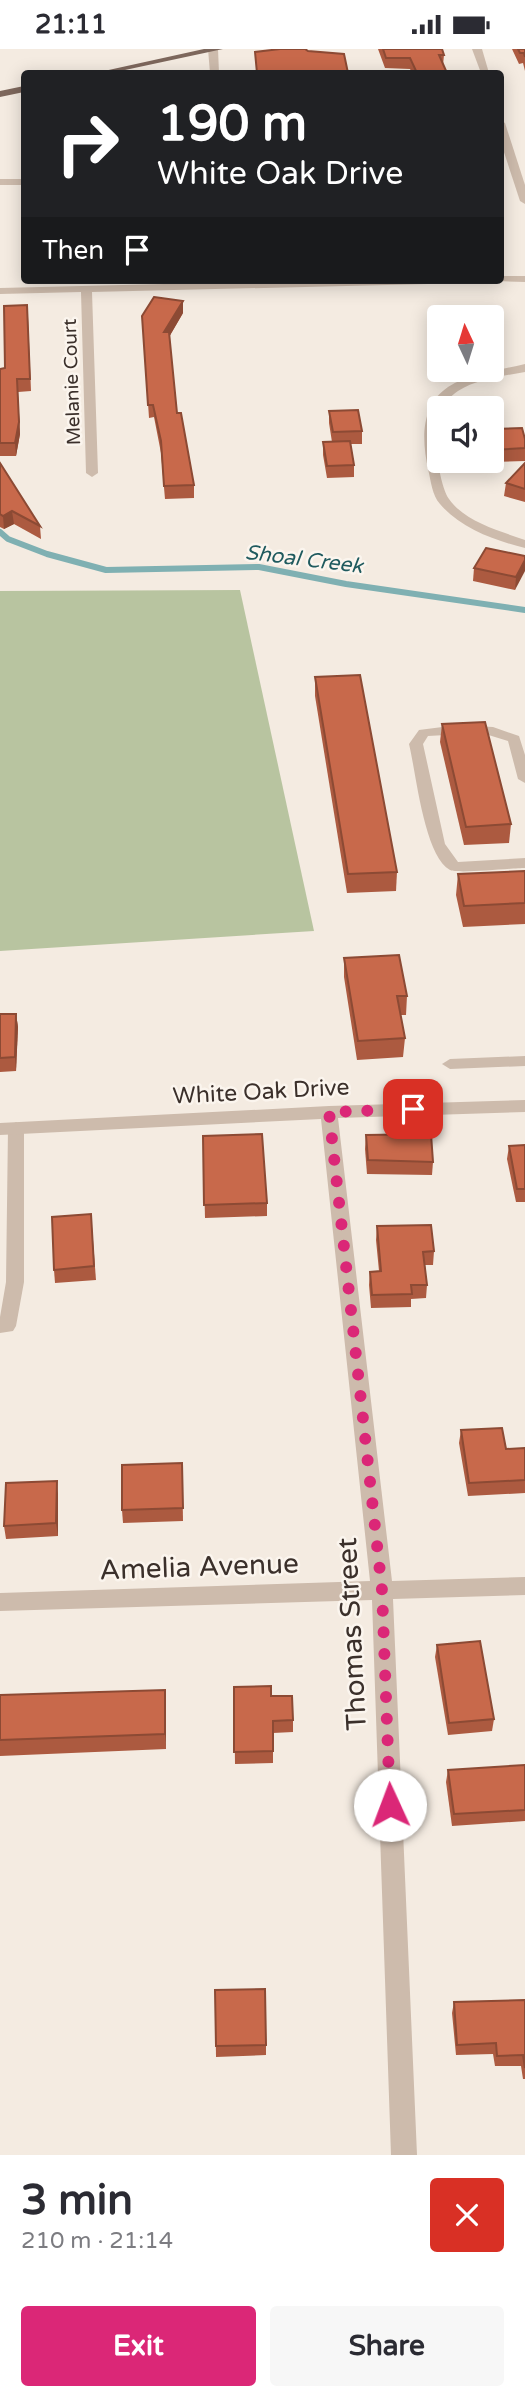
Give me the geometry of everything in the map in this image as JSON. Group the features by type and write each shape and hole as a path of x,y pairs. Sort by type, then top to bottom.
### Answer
{"main road":[{"path":"114,70 215,49"},
{"path":"0,94 21,90"}],"street":[{"path":"215,49 215,70"},
{"path":"477,49 484,70"},
{"path":"504,135 525,201"},
{"path":"0,182 21,182"},
{"path":"504,279 525,279"},
{"path":"0,291 198,284"},
{"name":"Melanie Court","path":"86,290 92,473"},
{"path":"525,368 482,377 453,389 438,403 429,440 437,483 444,502 472,522 497,535 525,544"},
{"name":"White Oak Drive","path":"8,1129 329,1112 525,1106"},
{"name":"Thomas Street","path":"329,1112 382,1590 404,2155"},
{"name":"Amelia Avenue","path":"0,1602 525,1586"}],"lane":[{"path":"525,779 514,739 503,733 442,730 424,733 416,744 438,845 446,859 455,867 525,863"},
{"path":"450,1064 525,1061"},
{"path":"0,1326 7,1326 15,1282 8,1129"}],"green space":[{"path":"240,590 314,931 0,951 0,591"}],"building":[{"path":"305,49 344,54 347,70 257,70 255,52"},
{"path":"383,49 442,49 444,55 439,55 446,70 416,70 410,58 386,58"},
{"path":"154,297 183,301 164,332 169,332 177,413 181,413 194,485 164,486 161,441 153,405 148,405 142,316"},
{"path":"27,305 30,379 17,379 19,422 15,443 0,443 0,369 5,368 4,306"},
{"path":"358,410 362,431 333,432 329,411"},
{"path":"522,428 525,448 504,449 504,429"},
{"path":"350,441 354,465 327,466 323,442"},
{"path":"0,463 40,526 12,511 3,516 0,514"},
{"path":"525,463 525,489 506,483"},
{"path":"486,548 525,556 516,577 474,568"},
{"path":"360,675 397,872 348,874 315,677"},
{"path":"485,722 511,824 466,827 442,724"},
{"path":"525,871 525,903 464,906 458,874"},
{"path":"399,955 407,996 397,996 405,1038 358,1041 344,958"},
{"path":"0,1014 16,1014 15,1057 0,1058"},
{"path":"262,1134 267,1203 204,1205 203,1136"},
{"path":"431,1134 433,1162 368,1160 366,1135"},
{"path":"525,1145 525,1189 517,1189 509,1146"},
{"path":"91,1214 94,1266 54,1270 52,1217"},
{"path":"431,1225 434,1251 423,1252 427,1285 411,1285 412,1294 372,1295 370,1272 381,1271 377,1226"},
{"path":"502,1428 506,1449 525,1448 525,1480 469,1483 461,1430"},
{"path":"182,1463 183,1508 122,1510 122,1465"},
{"path":"57,1481 56,1523 4,1526 6,1483"},
{"path":"480,1641 494,1719 449,1723 437,1645"},
{"path":"271,1686 271,1696 292,1696 293,1720 273,1721 273,1751 234,1752 234,1687"},
{"path":"165,1690 165,1734 0,1740 0,1695"},
{"path":"525,1765 525,1810 454,1814 448,1770"},
{"path":"265,1989 266,2045 216,2046 215,1990"},
{"path":"525,2000 525,2068 523,2055 497,2056 496,2043 457,2045 454,2002"}],"waterway":[{"name":"Shoal Creek","path":"0,532 8,539 47,554 106,570 259,567 346,584 525,610"}],"route":[{"path":"390,1805 382,1590 329,1112 413,1109"}]}
